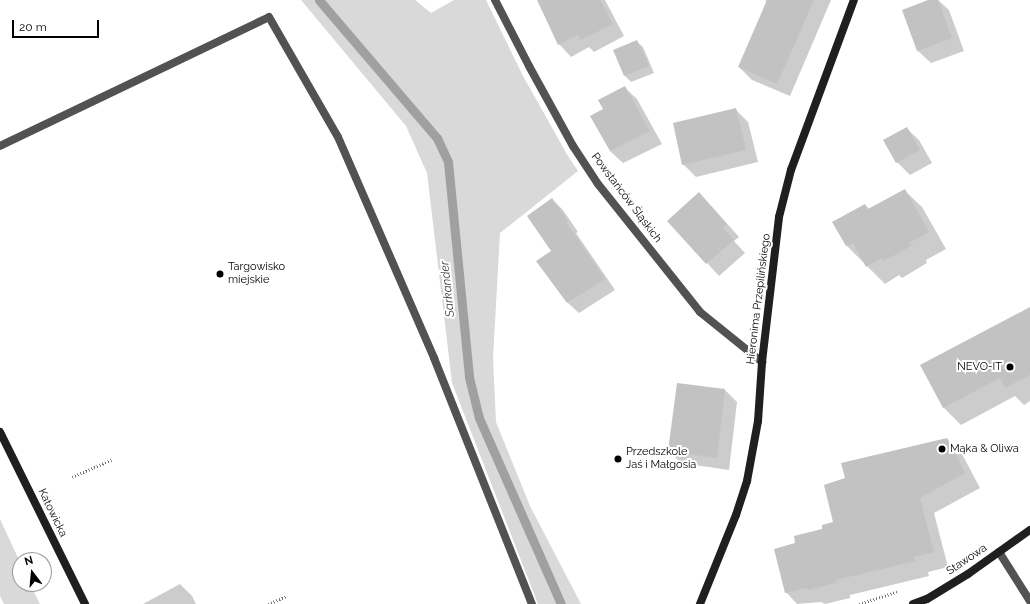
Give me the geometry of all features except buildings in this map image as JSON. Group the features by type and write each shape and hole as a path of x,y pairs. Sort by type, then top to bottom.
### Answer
{"street":[{"name":"Powstańców Śląskich","path":"495,0 566,133 598,184 700,312 762,362"},
{"name":"Hieronima Przepilińskiego","path":"700,604 736,515 747,481 758,421 762,362 779,217 791,170 854,0"},
{"path":"0,146 269,17 338,137 434,358 532,604"},
{"name":"Katowicka","path":"0,432 85,604"},
{"name":"Stawowa","path":"913,604 927,599 968,574 1030,530"},
{"path":"999,552 1030,601"}],"path":[{"path":"72,477 111,460"},
{"path":"268,604 287,596"}],"shaded area":[{"path":"301,0 415,0 431,13 454,0 486,0 523,76 578,171 500,233 493,358 496,422 530,506 581,604 538,604 452,383 427,173 406,126"},
{"path":"0,519 15,552 12,552 12,592 34,592 40,604 4,604 0,596"}],"waterway":[{"name":"Sarkander","path":"319,0 437,138 448,162 469,377 479,418 561,604"}],"place":[{"name":"Targowisko miejskie","path":"220,274"},
{"name":"NEVO-IT","path":"1010,367"},
{"name":"Mąka & Oliwa","path":"942,449"},
{"name":"Przedszkole Jaś i Małgosia","path":"618,459"}]}
